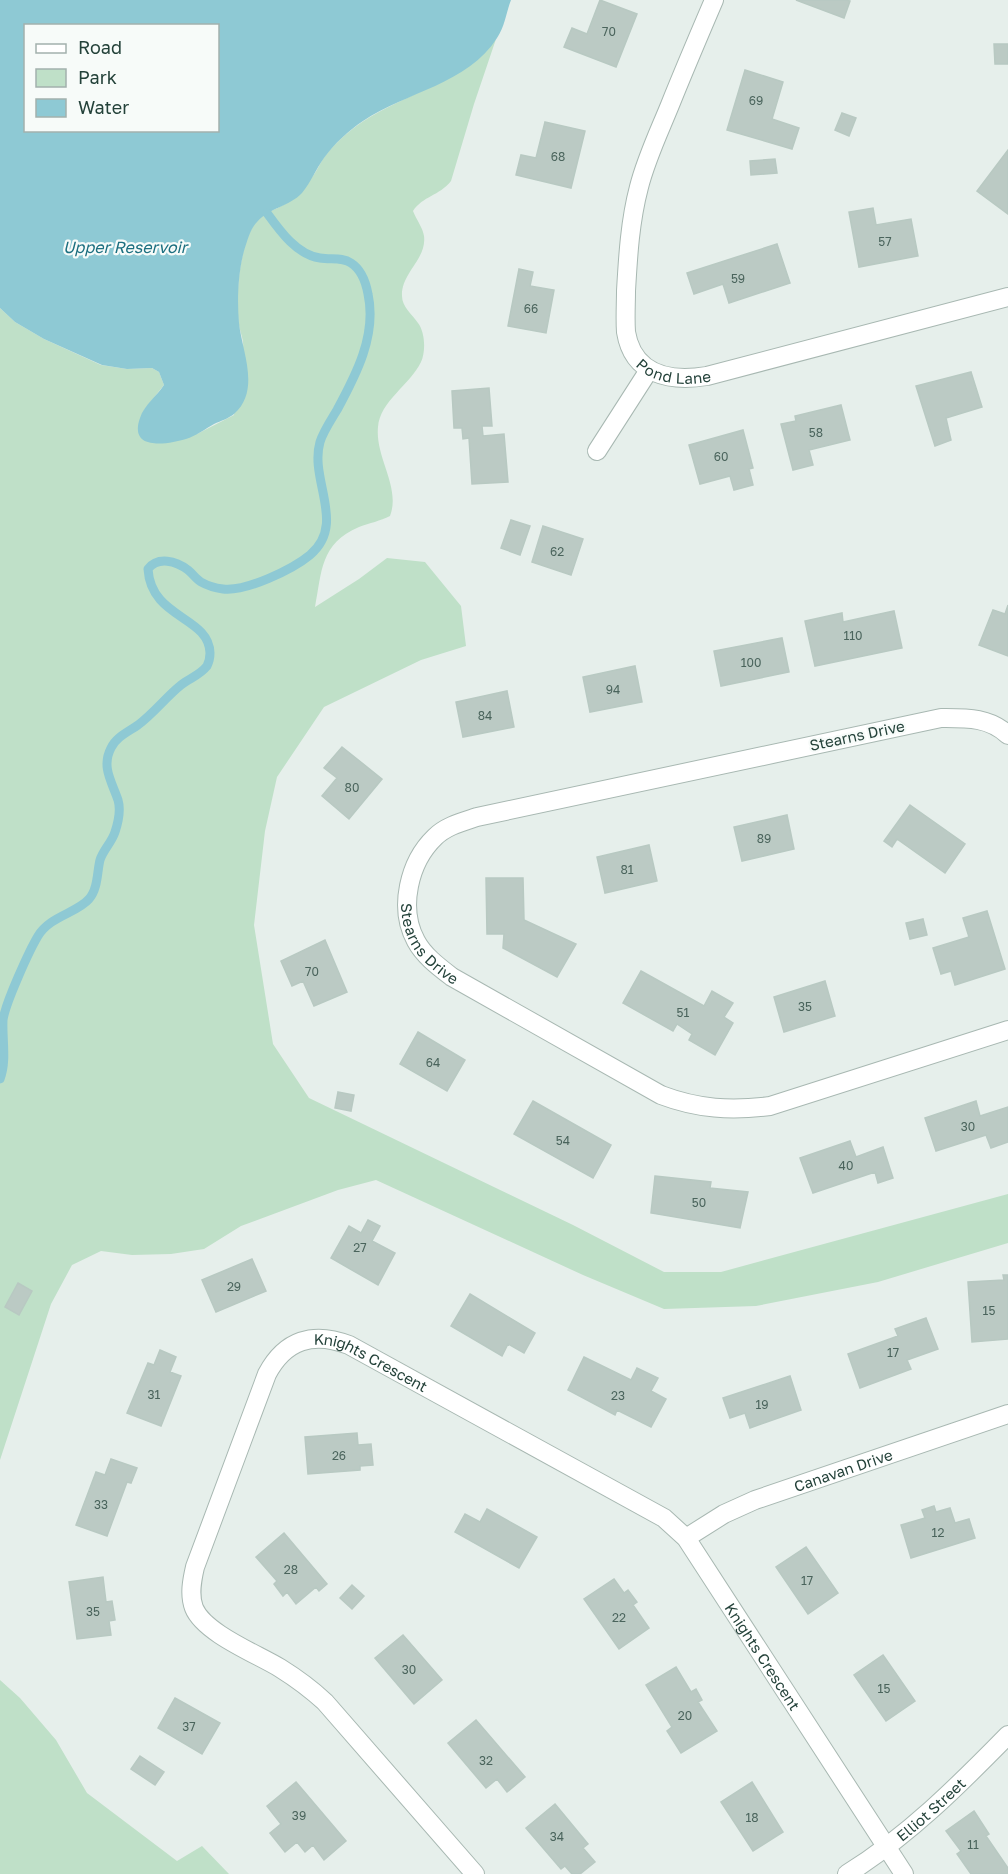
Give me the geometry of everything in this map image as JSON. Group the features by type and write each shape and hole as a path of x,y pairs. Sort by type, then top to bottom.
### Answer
{"street":[{"name":"Pond Lane","path":"714,0 647,161 633,212 627,262 626,332 630,347 638,360 649,370 662,376 677,379 707,376 1008,297"},
{"path":"597,451 649,370"},
{"name":"Stearns Drive","path":"1008,735 990,722 941,718 477,817 449,827 436,836 417,862 407,896 415,939 423,952 452,977 662,1095 696,1107 736,1109 770,1106 1008,1030"},
{"name":"Knights Crescent","path":"475,1874 325,1702 296,1678 211,1629 200,1618 194,1607 191,1587 195,1567 230,1470 273,1363 280,1353 291,1345 327,1338 350,1345 664,1518 686,1538 904,1874"},
{"name":"Canavan Drive","path":"686,1538 724,1514 755,1500 1008,1414"},
{"name":"Elliot Street","path":"847,1874 886,1847 945,1799 1008,1735"}],"green space":[{"path":"496,39 451,181 421,202 413,211 424,236 424,244 422,252 405,280 402,300 420,327 424,347 421,362 384,409 378,427 380,450 392,494 393,505 390,516 346,534 330,550 322,570 315,607 387,558 425,562 461,606 466,646 421,660 324,707 277,777 265,831 254,925 273,1044 309,1098 573,1225 664,1272 721,1272 1008,1194 1008,1243 878,1282 756,1306 664,1309 583,1275 376,1180 338,1190 241,1226 204,1249 171,1254 132,1255 101,1251 72,1265 51,1304 0,1460 0,308 15,322 44,339 101,365 127,369 152,368 159,372 164,385 144,410 197,434 234,415 243,344 238,314 238,287 245,245 255,223 262,216 294,197 313,177 323,159 338,141 350,131 388,107 452,76 467,66"},
{"path":"0,1680 20,1698 56,1740 87,1793 177,1861 202,1846 229,1874 0,1874"}],"water":[{"name":"Upper Reservoir","path":"0,0 511,0 500,33 485,54 453,77 380,111 357,125 328,153 302,193 292,201 267,213 255,225 242,259 238,296 239,323 248,370 247,394 242,404 230,417 186,439 161,444 145,441 138,429 140,418 144,409 164,385 159,372 152,368 127,369 102,365 44,339 15,322 0,308"}],"building":[{"path":"600,0 637,14 616,67 564,47 572,28 587,34"},
{"path":"796,0 846,0 850,1 844,18"},
{"path":"994,44 1008,44 1008,64 995,64"},
{"path":"745,70 783,82 772,119 799,128 792,149 727,130"},
{"path":"842,113 856,118 849,136 835,130"},
{"path":"545,122 585,131 571,188 516,175 521,155 536,158"},
{"path":"1008,150 1008,214 977,191"},
{"path":"775,159 777,173 751,175 750,161"},
{"path":"873,208 876,225 911,219 918,256 859,267 849,212"},
{"path":"777,244 790,283 729,303 723,284 694,294 687,273"},
{"path":"519,269 533,272 530,286 554,290 546,333 508,326"},
{"path":"971,372 982,407 946,418 951,440 935,446 916,386"},
{"path":"489,388 492,426 482,426 483,436 504,434 508,482 472,484 469,438 463,439 462,428 454,428 452,391"},
{"path":"841,405 850,440 809,450 813,465 793,470 781,424 796,421 795,416"},
{"path":"743,430 753,468 749,469 753,485 734,490 730,476 700,484 689,445"},
{"path":"511,520 530,526 520,555 501,548"},
{"path":"543,526 583,539 571,575 532,562"},
{"path":"1008,605 1008,656 979,645 993,610 1005,614"},
{"path":"894,611 902,648 815,666 805,621 842,613 843,622"},
{"path":"782,638 789,672 721,686 714,651"},
{"path":"635,666 642,702 590,712 583,677"},
{"path":"507,691 514,727 463,737 456,702"},
{"path":"342,747 382,779 349,819 322,796 337,778 324,768"},
{"path":"910,805 965,844 945,873 897,839 892,847 884,841"},
{"path":"787,815 794,849 742,861 734,827"},
{"path":"649,845 657,881 605,893 597,857"},
{"path":"486,878 523,878 524,920 576,944 557,977 503,948 504,934 487,934"},
{"path":"987,911 1005,969 955,985 951,971 941,974 933,948 969,937 963,918"},
{"path":"923,919 927,935 910,939 906,923"},
{"path":"325,940 347,992 314,1006 303,981 292,986 281,961"},
{"path":"641,971 704,1006 712,991 733,1003 724,1017 733,1023 715,1055 689,1040 692,1034 677,1024 673,1031 623,1003"},
{"path":"825,981 835,1016 784,1032 774,997"},
{"path":"418,1032 465,1060 447,1091 400,1064"},
{"path":"338,1092 354,1095 351,1111 335,1108"},
{"path":"533,1101 611,1145 593,1178 514,1134"},
{"path":"976,1101 980,1116 1008,1107 1008,1142 991,1148 986,1135 936,1151 925,1118"},
{"path":"850,1141 856,1157 883,1147 893,1178 878,1183 875,1172 813,1193 800,1158"},
{"path":"655,1176 711,1182 710,1188 748,1192 740,1228 651,1213"},
{"path":"368,1220 380,1226 372,1241 395,1253 378,1285 331,1258 349,1226 361,1233"},
{"path":"252,1259 266,1291 216,1312 202,1280"},
{"path":"1003,1275 1008,1275 1008,1339 972,1342 968,1282 1004,1280"},
{"path":"18,1283 32,1291 19,1315 5,1307"},
{"path":"470,1294 535,1333 524,1353 508,1344 502,1356 451,1326"},
{"path":"926,1318 938,1349 907,1360 911,1369 860,1388 848,1354 898,1336 895,1329"},
{"path":"160,1350 176,1357 170,1372 181,1376 161,1426 127,1413 148,1363 154,1365"},
{"path":"584,1357 631,1380 637,1368 658,1378 651,1391 666,1399 651,1427 617,1410 615,1415 568,1390"},
{"path":"790,1376 801,1410 750,1428 745,1413 730,1418 723,1398"},
{"path":"357,1433 358,1445 371,1444 373,1465 360,1466 360,1470 308,1474 305,1437"},
{"path":"111,1459 137,1468 131,1483 127,1482 107,1536 76,1525 96,1472 105,1475"},
{"path":"934,1506 936,1512 950,1508 955,1523 969,1519 975,1538 911,1558 901,1525 925,1518 922,1510"},
{"path":"487,1509 537,1537 519,1568 455,1532 465,1514 480,1522"},
{"path":"284,1533 327,1584 319,1591 316,1587 296,1604 287,1592 283,1596 274,1584 277,1581 256,1557"},
{"path":"806,1547 838,1593 808,1614 776,1567"},
{"path":"103,1577 106,1602 112,1601 115,1620 109,1621 111,1635 77,1639 69,1582"},
{"path":"614,1579 624,1593 628,1590 637,1602 633,1605 649,1628 619,1649 584,1599"},
{"path":"352,1585 364,1596 352,1609 340,1598"},
{"path":"403,1635 442,1680 414,1704 375,1658"},
{"path":"883,1655 915,1701 886,1721 854,1675"},
{"path":"676,1667 691,1692 696,1689 702,1700 698,1702 717,1731 681,1753 667,1731 672,1727 646,1685"},
{"path":"175,1698 220,1723 202,1754 158,1728"},
{"path":"476,1720 525,1777 507,1792 497,1779 486,1788 448,1743"},
{"path":"140,1756 164,1772 155,1785 131,1769"},
{"path":"296,1782 346,1841 324,1860 313,1845 305,1852 297,1842 285,1852 270,1833 281,1824 267,1806"},
{"path":"752,1782 783,1832 753,1851 721,1802"},
{"path":"555,1804 588,1844 583,1848 595,1862 580,1874 572,1874 565,1866 561,1869 526,1828"},
{"path":"974,1811 989,1834 986,1836 1008,1868 1008,1874 971,1874 957,1854 961,1851 946,1831"}],"waterway":[{"path":"0,1079 4,1057 3,1020 23,965 43,929 84,904 92,895 100,860 115,832 119,808 107,768 111,748 119,738 144,720 181,685 201,672 209,661 207,641 200,631 159,598 151,585 148,569 157,562 173,562 190,572 199,581 212,587 223,589 244,587 281,573 302,561 321,543 326,530 327,516 319,471 320,442 358,369 363,354 370,324 368,294 363,277 355,266 344,260 320,258 304,252 290,241 267,213"}]}
